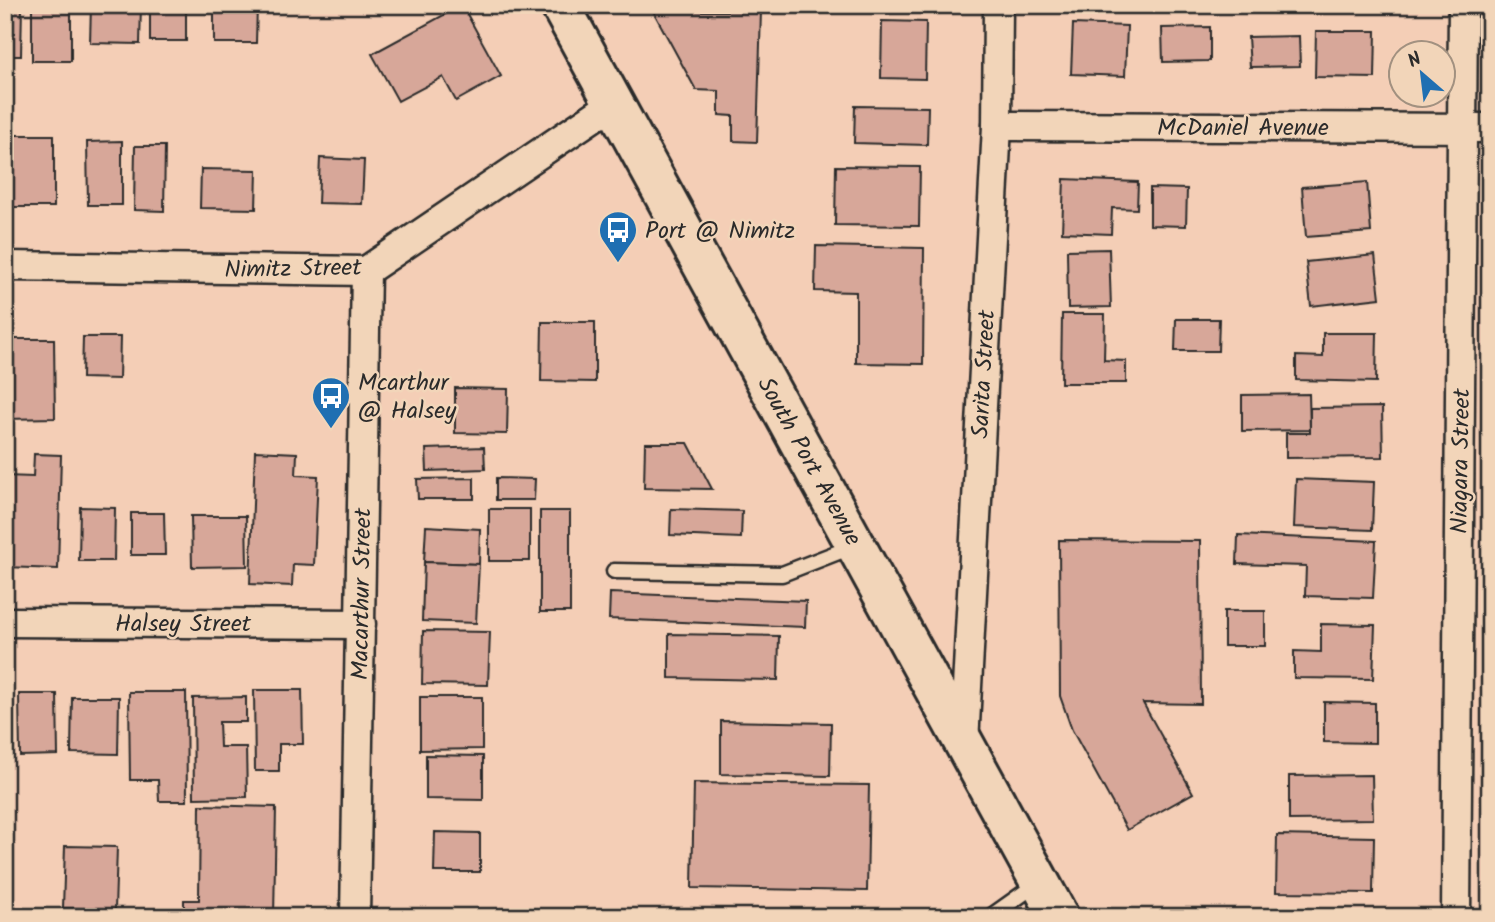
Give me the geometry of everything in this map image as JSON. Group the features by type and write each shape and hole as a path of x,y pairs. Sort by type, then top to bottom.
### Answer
{"main road":[{"name":"South Port Avenue","path":"560,5 1059,917"}],"street":[{"name":"Sarita Street","path":"964,743 997,126 998,5"},
{"name":"Niagara Street","path":"1456,917 1476,128 1463,5"},
{"name":"Nimitz Street","path":"5,266 366,271 614,103"},
{"name":"McDaniel Avenue","path":"997,126 1476,128"},
{"name":"Macarthur Street","path":"355,917 366,271"},
{"name":"Halsey Street","path":"5,622 360,624"}],"lane":[{"path":"614,571 782,573 856,545"},
{"path":"990,917 1040,882"}],"building":[{"path":"5,5 22,5 21,56 5,56"},
{"path":"32,5 71,5 71,61 32,61"},
{"path":"91,5 141,5 140,44 90,43"},
{"path":"150,5 186,5 186,41 150,41"},
{"path":"214,5 257,5 256,43 214,43"},
{"path":"462,5 501,76 456,101 443,77 398,101 372,54"},
{"path":"1068,5 1117,5 1117,9 1068,8"},
{"path":"653,11 761,11 757,142 733,141 733,116 719,115 719,91 696,90"},
{"path":"882,21 926,22 925,79 881,78"},
{"path":"1073,24 1127,26 1125,76 1071,74"},
{"path":"1210,27 1210,61 1163,62 1162,28"},
{"path":"1316,31 1376,31 1375,78 1315,77"},
{"path":"1299,36 1300,66 1250,67 1248,37"},
{"path":"855,106 928,107 927,145 854,143"},
{"path":"8,135 54,135 54,207 9,207"},
{"path":"122,141 122,205 88,205 87,142"},
{"path":"135,146 165,146 164,211 134,210"},
{"path":"320,158 364,160 362,204 318,203"},
{"path":"836,166 920,167 919,226 835,225"},
{"path":"201,169 257,170 256,209 200,208"},
{"path":"1064,179 1138,182 1137,209 1112,208 1111,234 1062,232"},
{"path":"1367,182 1371,232 1306,237 1302,187"},
{"path":"1150,188 1187,189 1186,226 1150,225"},
{"path":"816,246 924,248 923,364 856,363 856,292 815,291"},
{"path":"1109,249 1111,307 1068,308 1067,250"},
{"path":"1375,255 1380,298 1311,306 1306,262"},
{"path":"1062,314 1105,314 1104,360 1126,361 1126,383 1061,383"},
{"path":"1176,319 1219,319 1218,351 1175,351"},
{"path":"542,322 595,322 595,382 541,381"},
{"path":"1323,333 1377,333 1376,382 1296,380 1296,356 1323,357"},
{"path":"83,337 120,337 119,379 82,378"},
{"path":"5,339 54,339 55,418 5,419"},
{"path":"455,388 508,389 507,434 455,433"},
{"path":"1309,394 1310,430 1242,431 1242,395"},
{"path":"1382,407 1383,457 1286,458 1286,433 1310,433 1310,408"},
{"path":"645,443 688,443 712,489 644,488"},
{"path":"484,447 485,469 427,471 426,449"},
{"path":"255,451 297,453 296,475 318,476 314,565 293,564 292,586 250,584"},
{"path":"34,454 61,455 58,569 5,567 5,476 33,477"},
{"path":"474,478 474,499 418,499 417,479"},
{"path":"496,478 535,479 534,500 496,500"},
{"path":"1296,479 1374,482 1372,530 1294,527"},
{"path":"80,507 115,508 114,561 79,561"},
{"path":"489,509 530,509 530,561 489,561"},
{"path":"671,509 742,511 741,538 670,535"},
{"path":"540,511 570,511 570,612 540,612"},
{"path":"131,513 164,513 165,555 131,555"},
{"path":"191,516 246,516 247,566 192,567"},
{"path":"426,526 480,529 479,564 424,562"},
{"path":"1238,535 1376,541 1373,598 1305,596 1306,566 1237,564"},
{"path":"1059,540 1200,541 1201,704 1143,703 1193,793 1127,830 1072,730 1060,696"},
{"path":"424,562 479,564 476,623 422,621"},
{"path":"610,593 806,601 805,627 609,619"},
{"path":"1224,611 1265,611 1265,646 1224,646"},
{"path":"1321,624 1375,625 1373,679 1294,678 1294,651 1321,652"},
{"path":"423,631 490,632 488,685 422,684"},
{"path":"669,634 779,636 778,680 669,678"},
{"path":"254,690 302,690 303,744 279,744 279,771 255,771"},
{"path":"129,692 186,692 187,801 159,801 158,780 130,780"},
{"path":"19,694 57,694 58,755 20,756"},
{"path":"72,697 119,697 118,754 71,753"},
{"path":"246,697 246,722 219,722 220,747 246,747 247,797 194,798 193,698"},
{"path":"420,697 482,697 482,749 420,750"},
{"path":"1324,702 1375,703 1375,743 1324,742"},
{"path":"721,721 831,723 830,776 721,774"},
{"path":"426,755 483,756 483,800 426,799"},
{"path":"1372,775 1373,819 1289,820 1289,776"},
{"path":"694,783 869,785 867,891 692,888"},
{"path":"200,805 276,807 274,917 184,917 184,900 199,900"},
{"path":"435,832 480,833 480,872 434,872"},
{"path":"1277,835 1374,837 1373,893 1276,892"},
{"path":"65,846 117,847 115,910 63,908"}],"place":[{"name":"Port @ Nimitz","path":"618,264"},
{"name":"Mcarthur @ Halsey","path":"331,430"}]}
